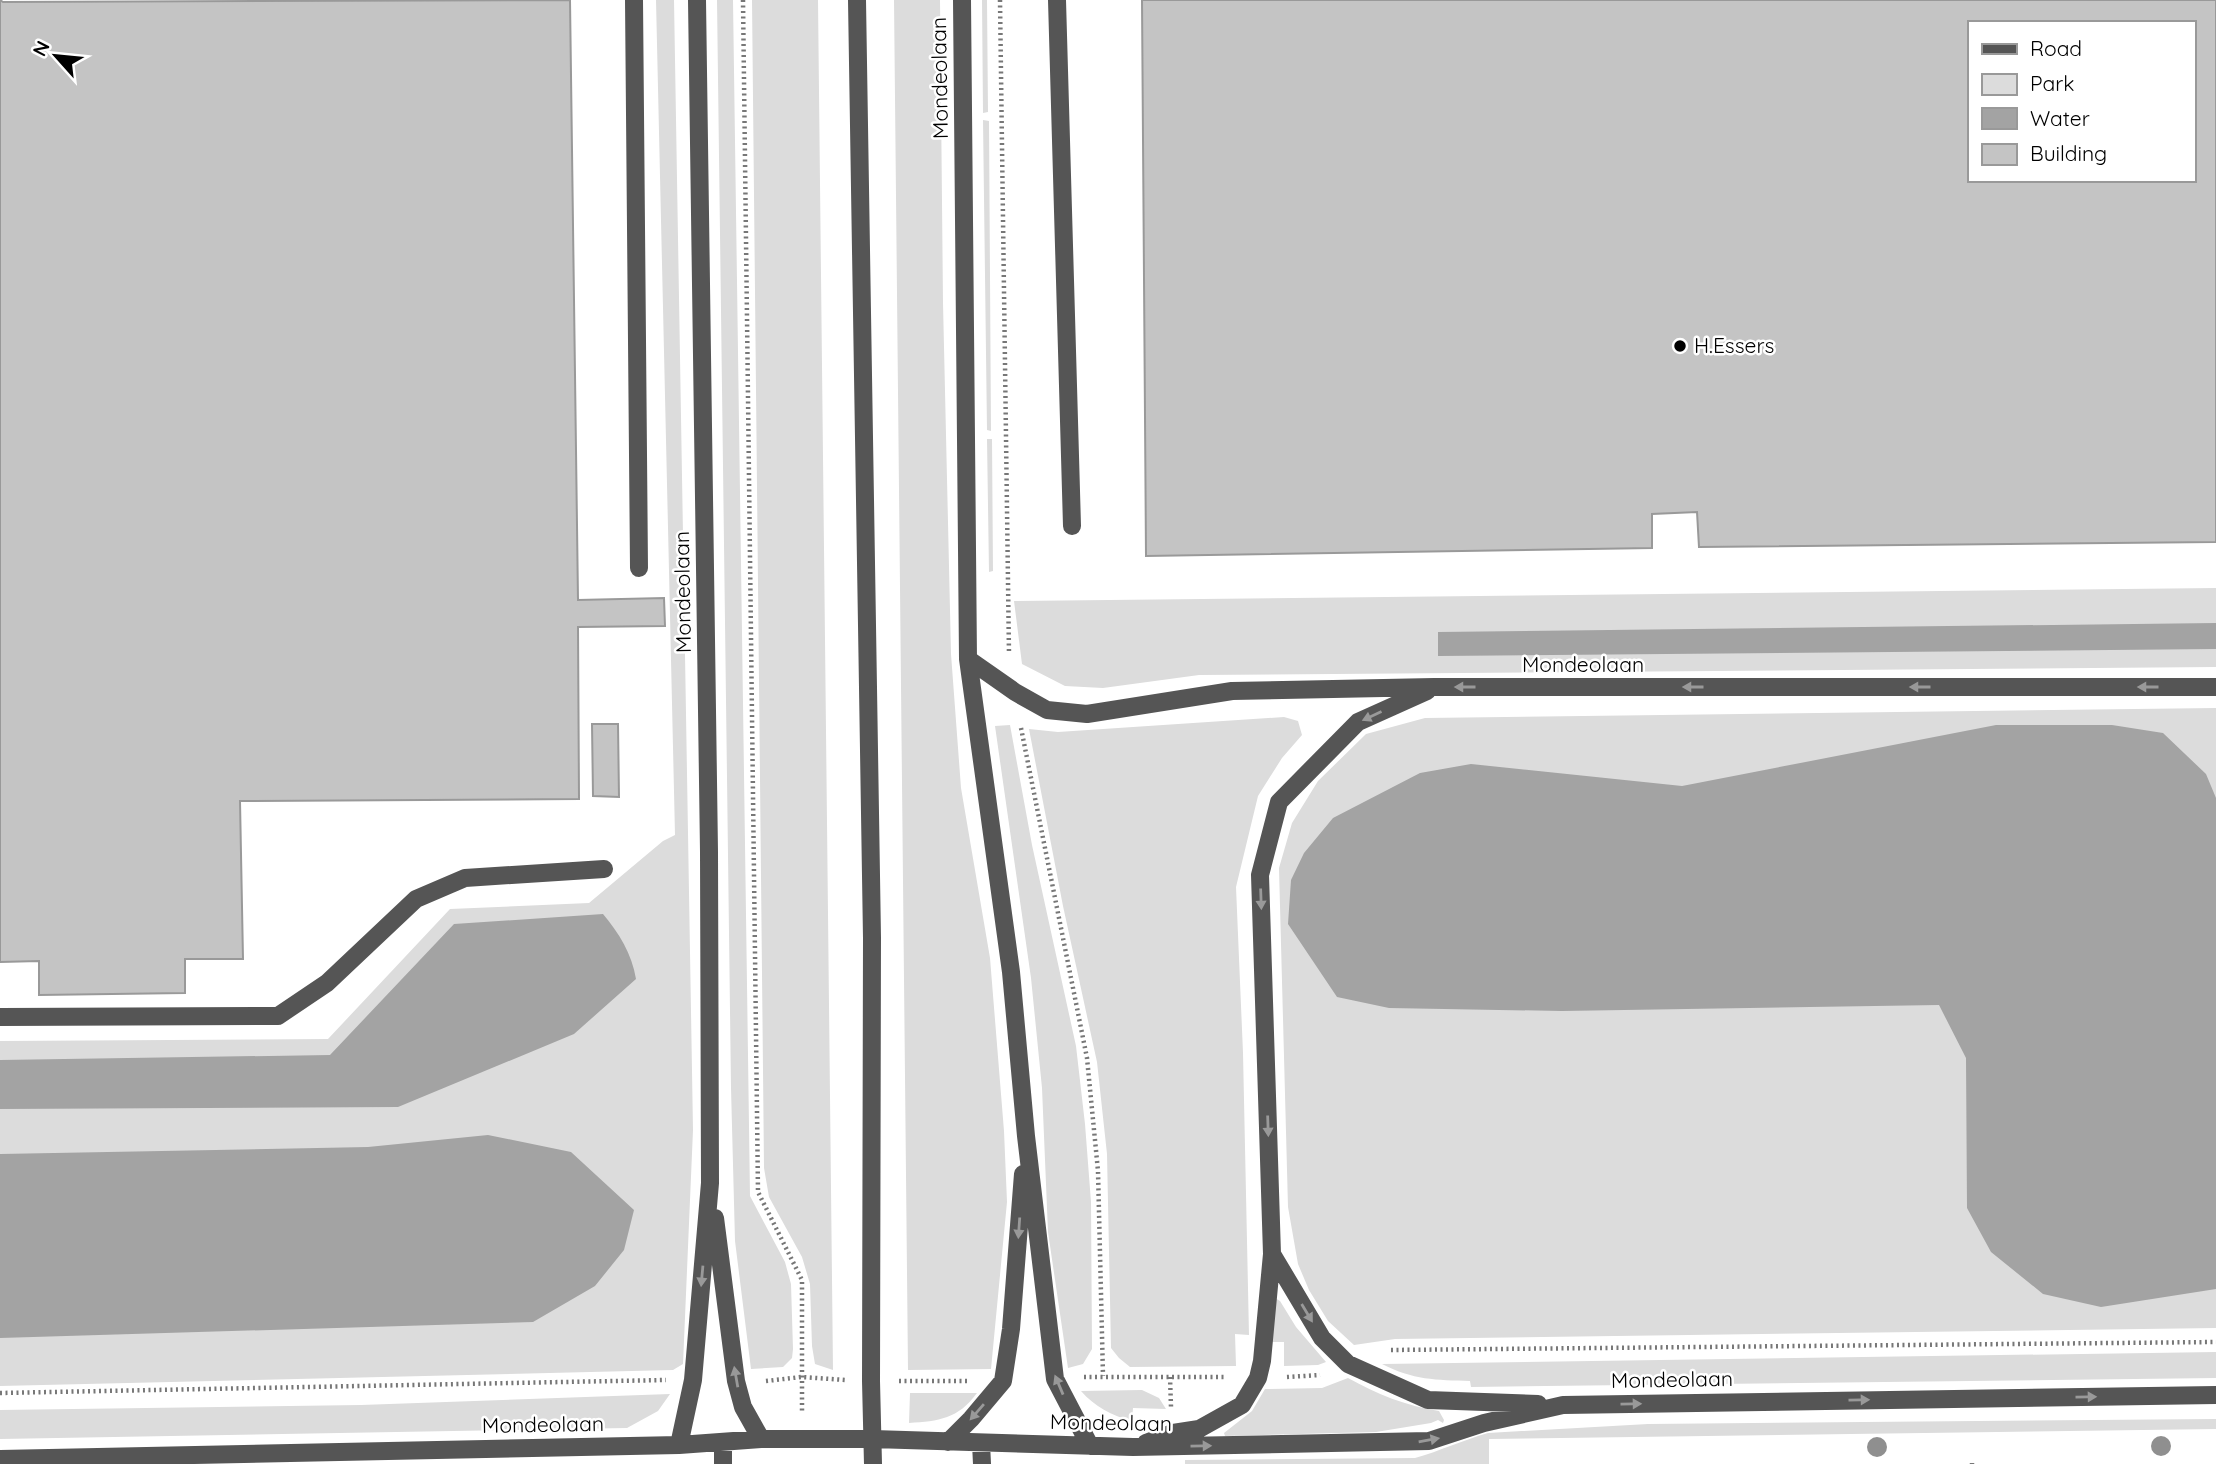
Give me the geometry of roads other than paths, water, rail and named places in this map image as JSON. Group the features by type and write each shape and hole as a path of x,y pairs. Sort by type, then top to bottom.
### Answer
{"street":[{"path":"634,0 639,568"},
{"name":"Mondeolaan","path":"697,0 709,852 710,1184"},
{"path":"857,0 872,938 873,1464"},
{"name":"Mondeolaan","path":"962,0 968,659 1011,972 1026,1136"},
{"path":"1057,0 1072,526"},
{"name":"Mondeolaan","path":"968,659 1047,710 1087,714 1232,691 1434,687 2216,687"},
{"path":"1133,1447 1172,1433 1199,1429 1242,1405 1258,1378 1262,1361 1272,1254 1260,875 1279,802 1358,722 1434,687"},
{"path":"0,1017 278,1016 327,983 416,899 465,878 604,869"},
{"path":"948,1442 1003,1381 1011,1329 1026,1136"},
{"path":"1026,1136 1055,1379 1090,1446"},
{"path":"710,1184 736,1381 743,1408 761,1439"},
{"path":"679,1445 693,1380 710,1184"},
{"path":"1272,1254 1322,1338 1348,1364 1428,1400 1563,1405"},
{"name":"Mondeolaan","path":"0,1459 679,1445 761,1439 873,1439 1133,1447 1429,1441 1484,1423 1563,1405 2216,1395"},
{"path":"723,1442 723,1464"},
{"path":"981,1443 982,1464"}],"water":[{"path":"2216,623 2216,649 1438,656 1438,632"},
{"path":"1996,725 2112,725 2163,733 2206,774 2216,798 2216,1289 2101,1307 2043,1294 1991,1252 1967,1208 1966,1058 1939,1005 1562,1011 1389,1008 1337,997 1288,924 1291,880 1304,853 1333,818 1420,773 1471,764 1682,786"},
{"path":"603,914 624,944 636,979 574,1034 398,1107 0,1109 0,1060 330,1055 454,924"},
{"path":"488,1135 571,1152 634,1210 624,1250 595,1286 533,1322 0,1338 0,1154 368,1147"}],"place":[{"name":"H.Essers","path":"1680,346"}]}
